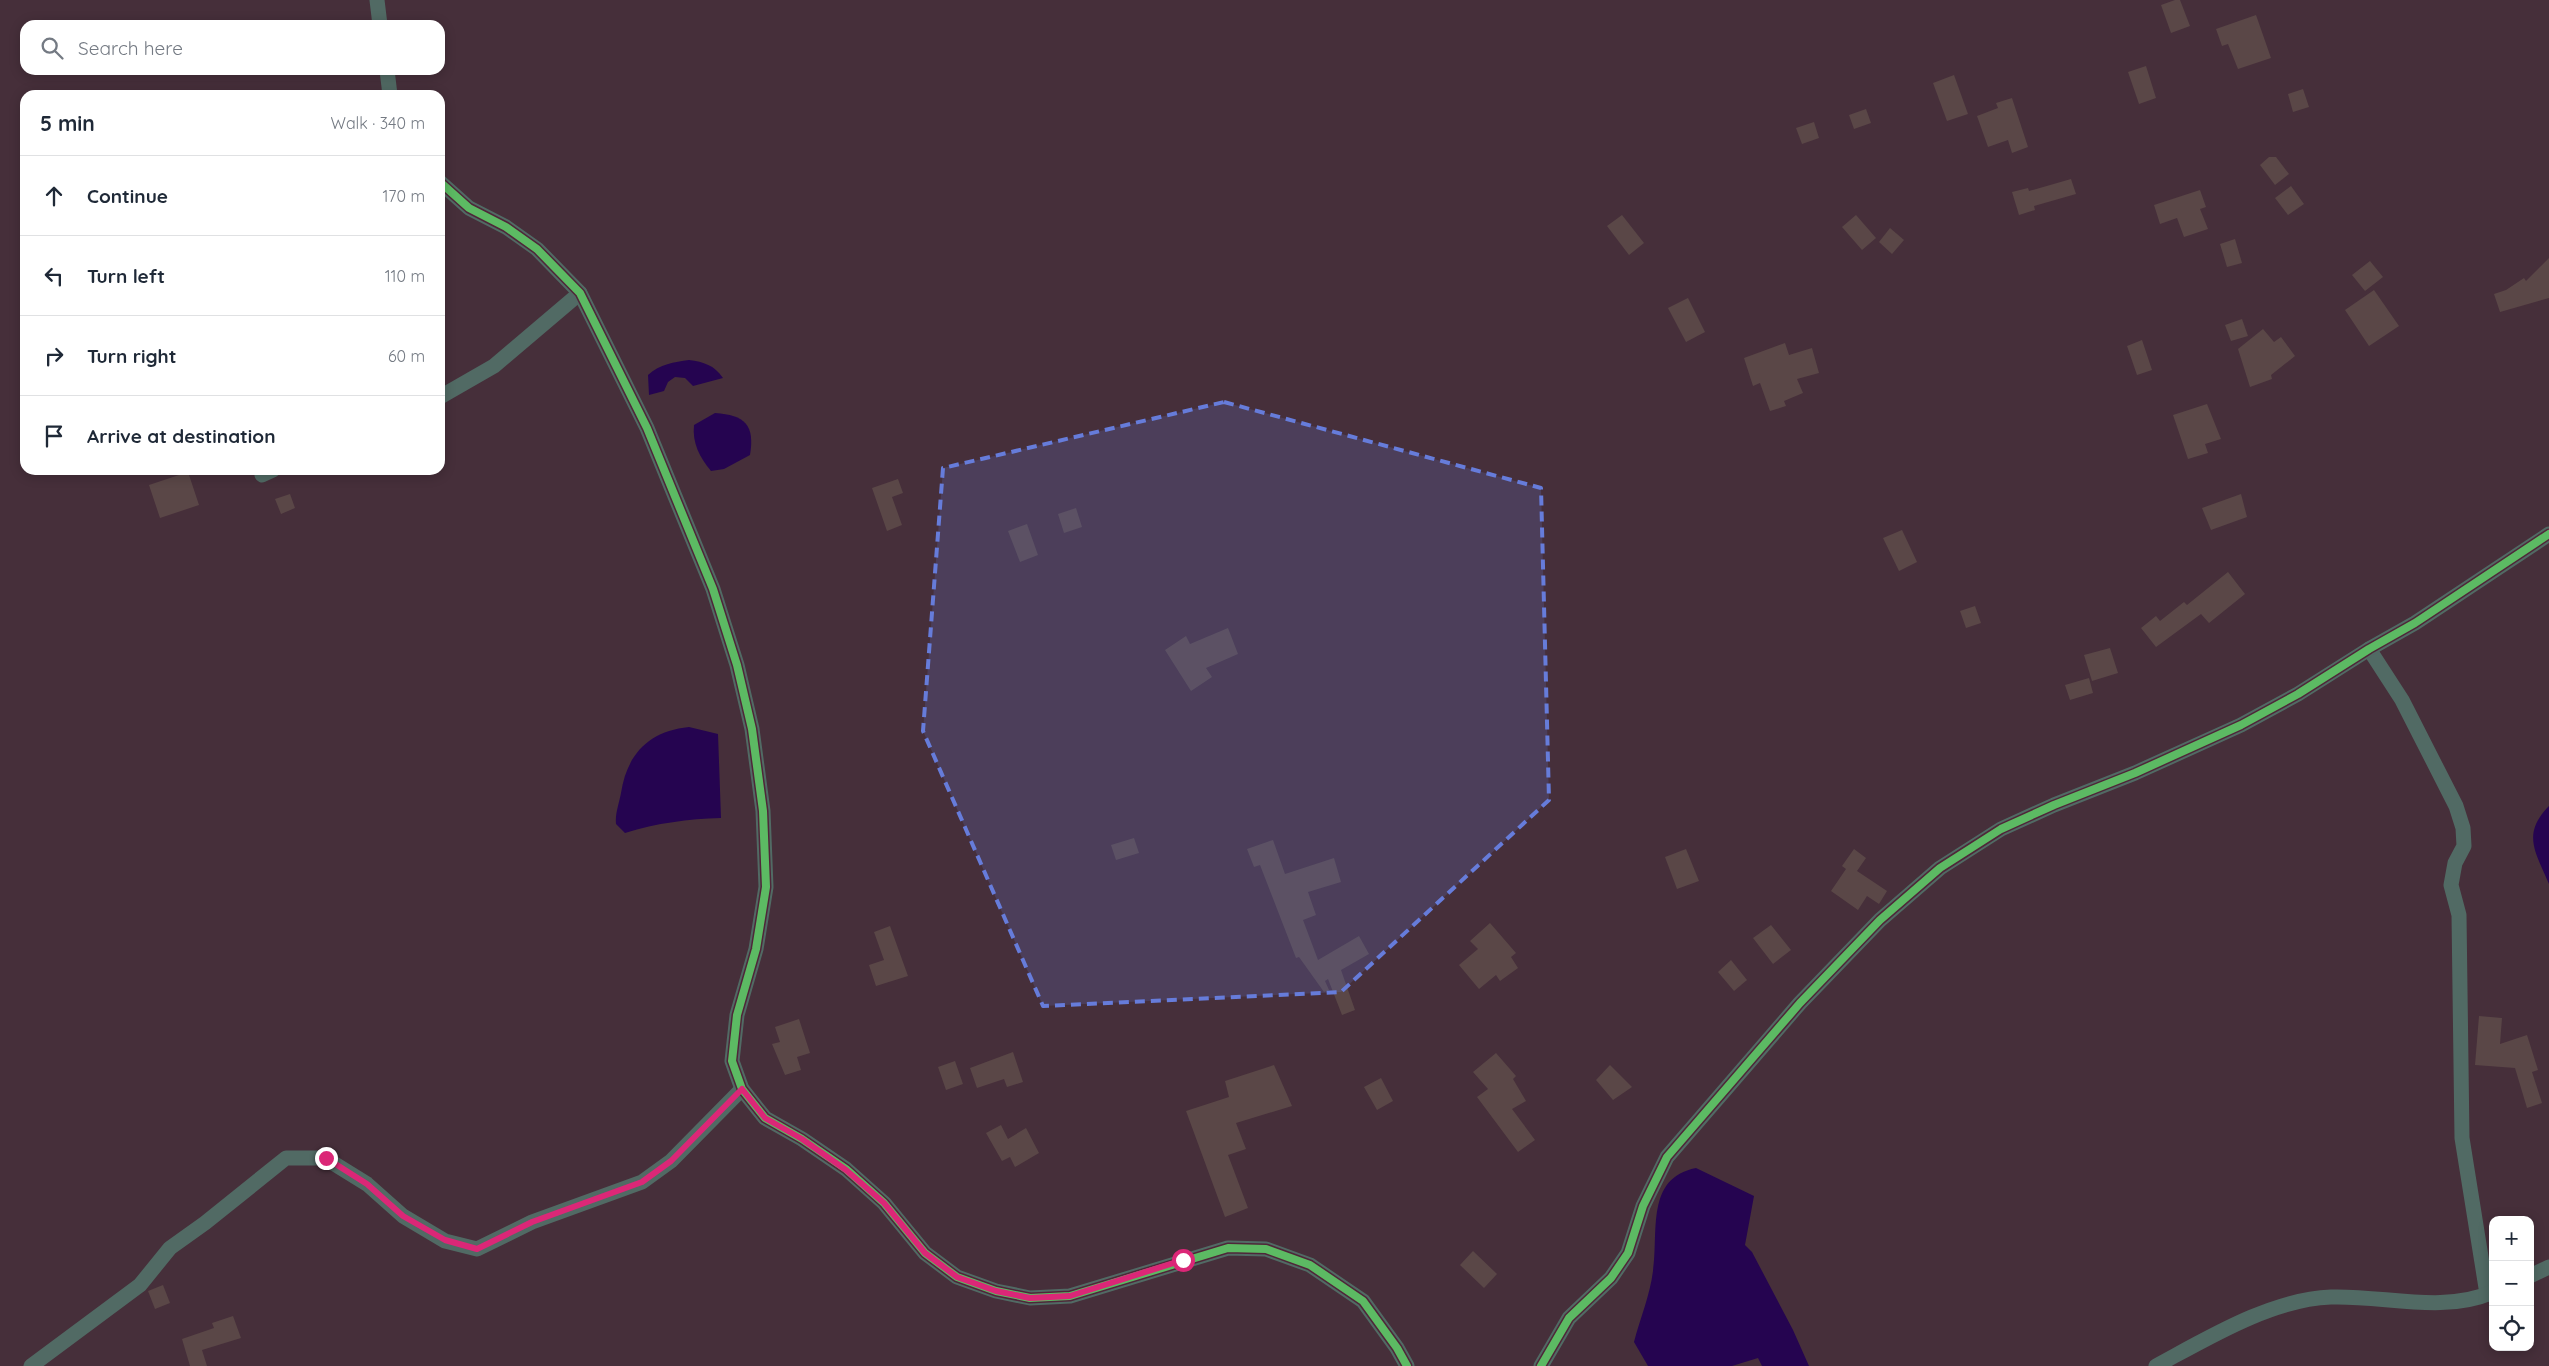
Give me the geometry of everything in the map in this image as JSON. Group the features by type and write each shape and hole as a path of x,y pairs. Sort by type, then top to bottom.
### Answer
{"street":[{"path":"377,0 379,20"},
{"path":"388,75 389,90"},
{"path":"445,186 470,208 506,227 537,249 580,294 647,428 688,524 713,589 731,648 752,729 763,811 766,887 756,949 737,1015 732,1061 742,1089 765,1118 802,1139 846,1170 884,1203 925,1253 957,1277 996,1291 1030,1298 1070,1296 1228,1248 1266,1249 1310,1265 1363,1301 1397,1348 1407,1366"},
{"path":"445,394 494,366 580,294"},
{"path":"1541,1366 1569,1318 1611,1278 1628,1253 1643,1206 1667,1157 1800,1003 1880,920 1940,868 2001,829 2054,805 2135,773 2241,725 2298,694 2369,649 2415,623 2549,534"},
{"path":"2369,649 2402,700 2456,806 2463,828 2464,846 2456,863 2451,885 2459,915 2462,1138 2489,1287"},
{"path":"31,1366 140,1285 170,1248 286,1158 326,1158 367,1184 403,1216 445,1240 477,1249 532,1222 642,1182 671,1161 742,1089"},
{"path":"2534,1274 2549,1267"},
{"path":"2156,1366 2255,1317 2288,1304 2330,1297 2440,1304 2489,1293"}],"highlighted area":[{"path":"1224,402 1541,488 1549,800 1341,992 1043,1006 923,731 943,468"}],"shaded area":[{"path":"689,360 708,365 723,378 693,386 685,378 675,377 668,382 664,391 649,395 648,375 662,366"},
{"path":"715,413 741,419 749,429 751,445 750,455 724,469 711,471 703,461 698,450 694,438 694,425"},
{"path":"689,727 718,734 721,818 673,822 625,833 616,824 616,816 624,779 635,756 651,739 675,729"},
{"path":"2549,806 2549,884 2536,853 2533,835 2540,816"},
{"path":"1696,1168 1754,1196 1745,1245 1752,1252 1793,1330 1809,1366 1762,1366 1758,1358 1732,1366 1648,1366 1634,1342 1652,1280 1656,1224 1662,1195 1669,1183 1680,1174"}],"building":[{"path":"2180,0 2190,26 2171,33 2161,5"},
{"path":"2256,15 2271,58 2238,69 2228,44 2222,46 2216,29"},
{"path":"2146,66 2156,98 2139,104 2128,72"},
{"path":"1954,75 1968,114 1947,121 1933,83"},
{"path":"2303,89 2309,107 2293,112 2288,94"},
{"path":"2012,98 2028,147 2012,153 2008,140 1988,147 1977,116 1998,108 1996,103"},
{"path":"1866,109 1871,123 1854,129 1849,115"},
{"path":"1814,122 1819,138 1802,144 1796,128"},
{"path":"2269,157 2276,157 2289,174 2275,185 2260,165"},
{"path":"2071,179 2076,194 2034,206 2035,210 2019,215 2012,192 2028,188 2029,191"},
{"path":"2291,186 2304,204 2288,215 2275,198"},
{"path":"2200,190 2206,207 2200,209 2208,229 2184,237 2177,218 2160,224 2154,205"},
{"path":"1622,215 1644,243 1629,255 1607,226"},
{"path":"1856,215 1876,238 1862,250 1842,227"},
{"path":"1890,228 1904,240 1892,254 1879,242"},
{"path":"2235,239 2242,263 2227,267 2220,244"},
{"path":"2549,258 2549,298 2500,312 2494,294 2506,290 2524,278 2526,281"},
{"path":"2370,261 2383,277 2365,291 2352,275"},
{"path":"2374,290 2399,326 2369,346 2345,310"},
{"path":"1688,298 1705,332 1686,342 1668,308"},
{"path":"2242,319 2248,336 2231,341 2225,325"},
{"path":"2263,329 2274,342 2281,337 2295,356 2271,375 2272,379 2250,387 2238,349"},
{"path":"2142,340 2152,370 2137,375 2127,346"},
{"path":"1785,343 1789,355 1812,348 1819,373 1797,379 1803,393 1784,401 1786,406 1770,411 1760,383 1753,386 1744,358"},
{"path":"2207,404 2221,439 2205,444 2208,453 2188,459 2173,415"},
{"path":"179,475 189,475 199,505 160,518 149,485"},
{"path":"898,479 903,493 892,497 902,525 887,531 872,488"},
{"path":"290,494 295,508 281,514 275,499"},
{"path":"2241,494 2247,517 2211,530 2202,508"},
{"path":"1076,508 1082,527 1064,533 1058,514"},
{"path":"1027,524 1038,555 1020,562 1008,531"},
{"path":"1902,530 1917,562 1899,571 1883,538"},
{"path":"2228,572 2245,594 2209,623 2201,614 2156,647 2141,628 2156,616 2160,621 2184,602 2187,605"},
{"path":"1975,606 1981,623 1966,628 1960,611"},
{"path":"1228,628 1238,654 1206,668 1212,677 1191,691 1165,650 1186,636 1190,644"},
{"path":"2110,648 2118,673 2092,681 2084,655"},
{"path":"2089,678 2093,693 2070,700 2065,685"},
{"path":"1134,838 1139,853 1116,860 1111,845"},
{"path":"1273,840 1285,874 1334,858 1341,882 1308,892 1316,915 1303,920 1318,960 1359,936 1369,954 1341,970 1355,1010 1342,1015 1328,979 1325,981 1329,990 1324,992 1299,957 1296,958 1260,865 1254,867 1247,849"},
{"path":"1686,849 1699,881 1677,889 1665,857"},
{"path":"1854,849 1866,858 1857,871 1887,891 1879,904 1867,896 1858,910 1831,891 1846,869 1842,866"},
{"path":"1490,923 1516,953 1511,957 1518,968 1500,981 1496,975 1479,989 1459,965 1478,949 1470,941"},
{"path":"1771,925 1791,950 1773,964 1753,938"},
{"path":"890,926 908,976 876,986 869,965 884,960 874,932"},
{"path":"1731,960 1747,980 1734,991 1718,972"},
{"path":"2479,1016 2502,1018 2500,1044 2527,1035 2538,1070 2532,1072 2542,1103 2527,1108 2515,1068 2475,1065"},
{"path":"799,1019 810,1053 797,1057 801,1070 785,1075 772,1044 780,1042 775,1027"},
{"path":"1013,1052 1023,1082 1007,1087 1004,1079 977,1088 970,1068"},
{"path":"1496,1053 1516,1076 1513,1079 1526,1101 1512,1109 1535,1140 1518,1152 1477,1097 1488,1089 1473,1072"},
{"path":"955,1061 963,1084 946,1090 938,1067"},
{"path":"1274,1065 1292,1106 1236,1123 1246,1149 1228,1155 1248,1208 1225,1217 1186,1111 1229,1097 1225,1081"},
{"path":"1610,1065 1632,1087 1613,1100 1596,1080"},
{"path":"1381,1078 1393,1101 1377,1110 1364,1087"},
{"path":"1001,1125 1008,1139 1026,1128 1039,1153 1015,1167 1010,1157 1002,1161 986,1133"},
{"path":"1473,1251 1497,1274 1484,1288 1460,1265"},
{"path":"163,1285 170,1303 155,1309 148,1291"},
{"path":"233,1316 241,1338 202,1350 207,1366 190,1366 182,1339 214,1328 212,1323"}],"cycle path":[{"path":"445,186 469,208 506,227 537,249 580,293 647,428 713,589 737,665 752,729 763,811 766,887 756,949 737,1015 732,1061 742,1089 765,1118 802,1139 846,1169 884,1203 925,1253 957,1277 996,1291 1030,1298 1070,1296 1228,1248 1266,1249 1310,1265 1363,1301 1397,1348 1407,1366"},
{"path":"1541,1366 1569,1318 1611,1278 1628,1253 1643,1206 1667,1157 1800,1003 1880,920 1940,868 2001,829 2054,805 2135,773 2241,725 2298,694 2369,649 2415,623 2549,534"}],"route":[{"path":"326,1158 367,1184 403,1216 445,1240 477,1249 532,1222 642,1182 671,1161 742,1089 765,1118 802,1139 846,1170 884,1203 925,1253 957,1277 996,1291 1030,1298 1070,1296 1183,1260"}]}
